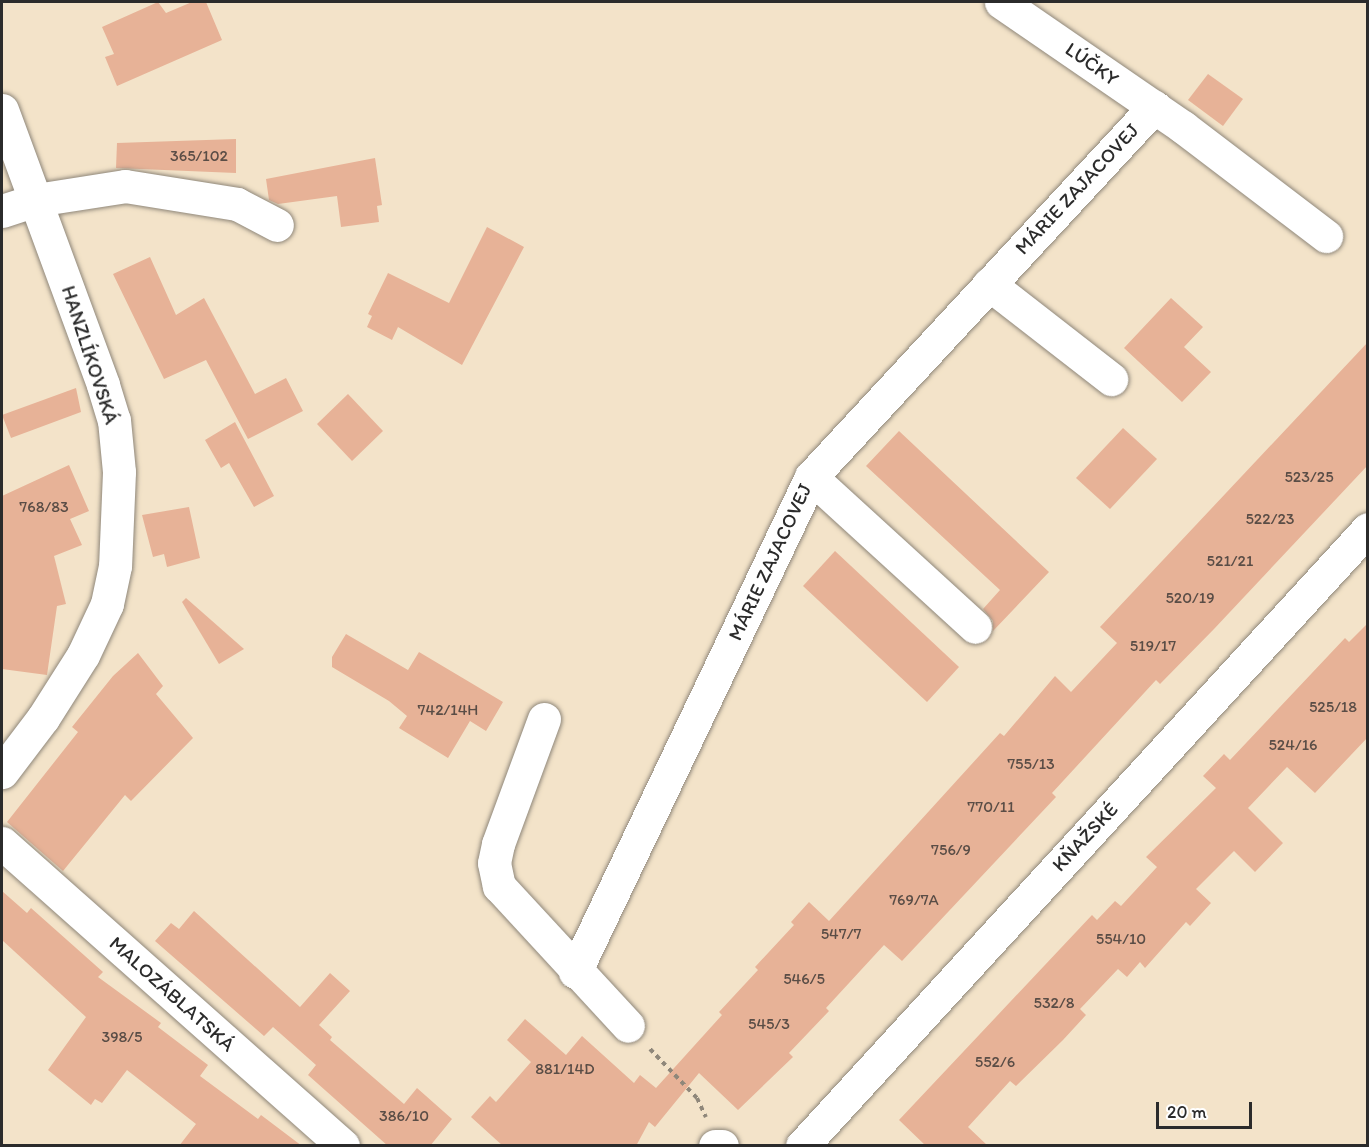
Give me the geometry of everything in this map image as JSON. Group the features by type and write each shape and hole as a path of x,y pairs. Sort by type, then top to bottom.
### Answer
{"street":[{"name":"LÚČKY","path":"1001,2 1183,127 1326,236"},
{"name":"MÁRIE ZAJACOVEJ","path":"575,972 811,477 1154,107"},
{"name":"HANZLÍKOVSKÁ","path":"2,110 114,420 119,472 115,566 107,604 83,655 43,718 2,772"},
{"path":"2,211 36,200 124,186 237,204 278,225"},
{"path":"989,284 1111,379"},
{"path":"811,477 975,627"},
{"name":"KŇAŽSKÉ","path":"802,1146 1368,529"},
{"path":"544,719 494,863 499,886 575,972 628,1026"},
{"name":"MALOZÁBLATSKÁ","path":"2,843 343,1146"}],"path":[{"path":"628,1026 697,1098 719,1145"}],"building":[{"path":"158,2 166,13 192,2 206,2 222,40 117,86 105,57 114,54 102,27"},
{"path":"1208,74 1243,99 1223,126 1188,100"},
{"path":"236,139 236,173 116,168 117,143"},
{"path":"375,158 382,205 377,206 379,222 341,227 337,196 278,204 269,200 266,179"},
{"path":"487,227 524,247 462,365 398,327 392,340 367,327 372,316 368,314 388,273 449,303"},
{"path":"150,257 176,315 204,298 255,394 286,378 303,411 248,439 206,360 164,379 113,274"},
{"path":"1171,298 1203,327 1184,347 1211,372 1182,402 1124,348"},
{"path":"1368,342 1368,465 1160,684 1156,680 1052,793 1056,797 902,961 884,945 826,1008 829,1011 789,1053 793,1057 738,1110 699,1073 655,1127 649,1122 636,1146 503,1146 471,1117 490,1096 496,1102 531,1062 507,1040 525,1019 566,1055 582,1036 634,1083 640,1075 656,1088 722,1015 719,1012 758,970 755,967 794,925 791,922 809,902 829,921 1000,733 1004,736 1055,676 1071,692 1117,643 1100,627"},
{"path":"76,388 81,412 11,438 2,415"},
{"path":"348,394 383,431 352,461 317,424"},
{"path":"235,422 274,496 254,507 229,463 221,468 205,440"},
{"path":"1123,428 1157,459 1110,509 1076,478"},
{"path":"899,431 1049,572 993,631 993,621 983,609 1000,590 866,466"},
{"path":"69,465 89,511 70,519 82,545 54,556 66,604 57,606 47,675 2,669 2,496"},
{"path":"189,507 200,558 167,567 164,554 153,557 142,515"},
{"path":"835,551 959,667 927,702 803,586"},
{"path":"186,598 244,649 219,664 182,602"},
{"path":"1368,623 1368,737 1315,793 1287,767 1248,808 1283,843 1255,872 1234,851 1196,889 1211,903 1190,926 1186,922 1145,968 1140,962 1127,977 1118,969 1080,1009 1086,1015 1063,1040 1016,1086 1010,1081 968,1127 988,1146 926,1146 899,1120 1092,915 1097,920 1115,901 1121,906 1157,867 1146,857 1216,788 1203,776 1224,754 1230,760 1345,638 1349,642"},
{"path":"346,634 408,670 419,652 503,702 486,731 470,721 448,758 399,728 407,716 389,701 332,667 332,657"},
{"path":"138,653 163,686 156,694 193,738 131,801 125,795 63,871 7,822 78,732 72,727 113,676"},
{"path":"2,891 27,913 31,908 103,972 98,977 161,1023 158,1027 208,1065 200,1076 258,1119 261,1115 302,1146 179,1146 196,1124 127,1070 102,1103 95,1099 91,1105 48,1070 86,1017 2,940"},
{"path":"194,911 300,1007 330,973 350,991 319,1025 332,1037 330,1040 404,1104 417,1088 452,1119 430,1146 388,1146 308,1075 316,1065 273,1027 264,1036 155,941 171,923 179,929"}]}
